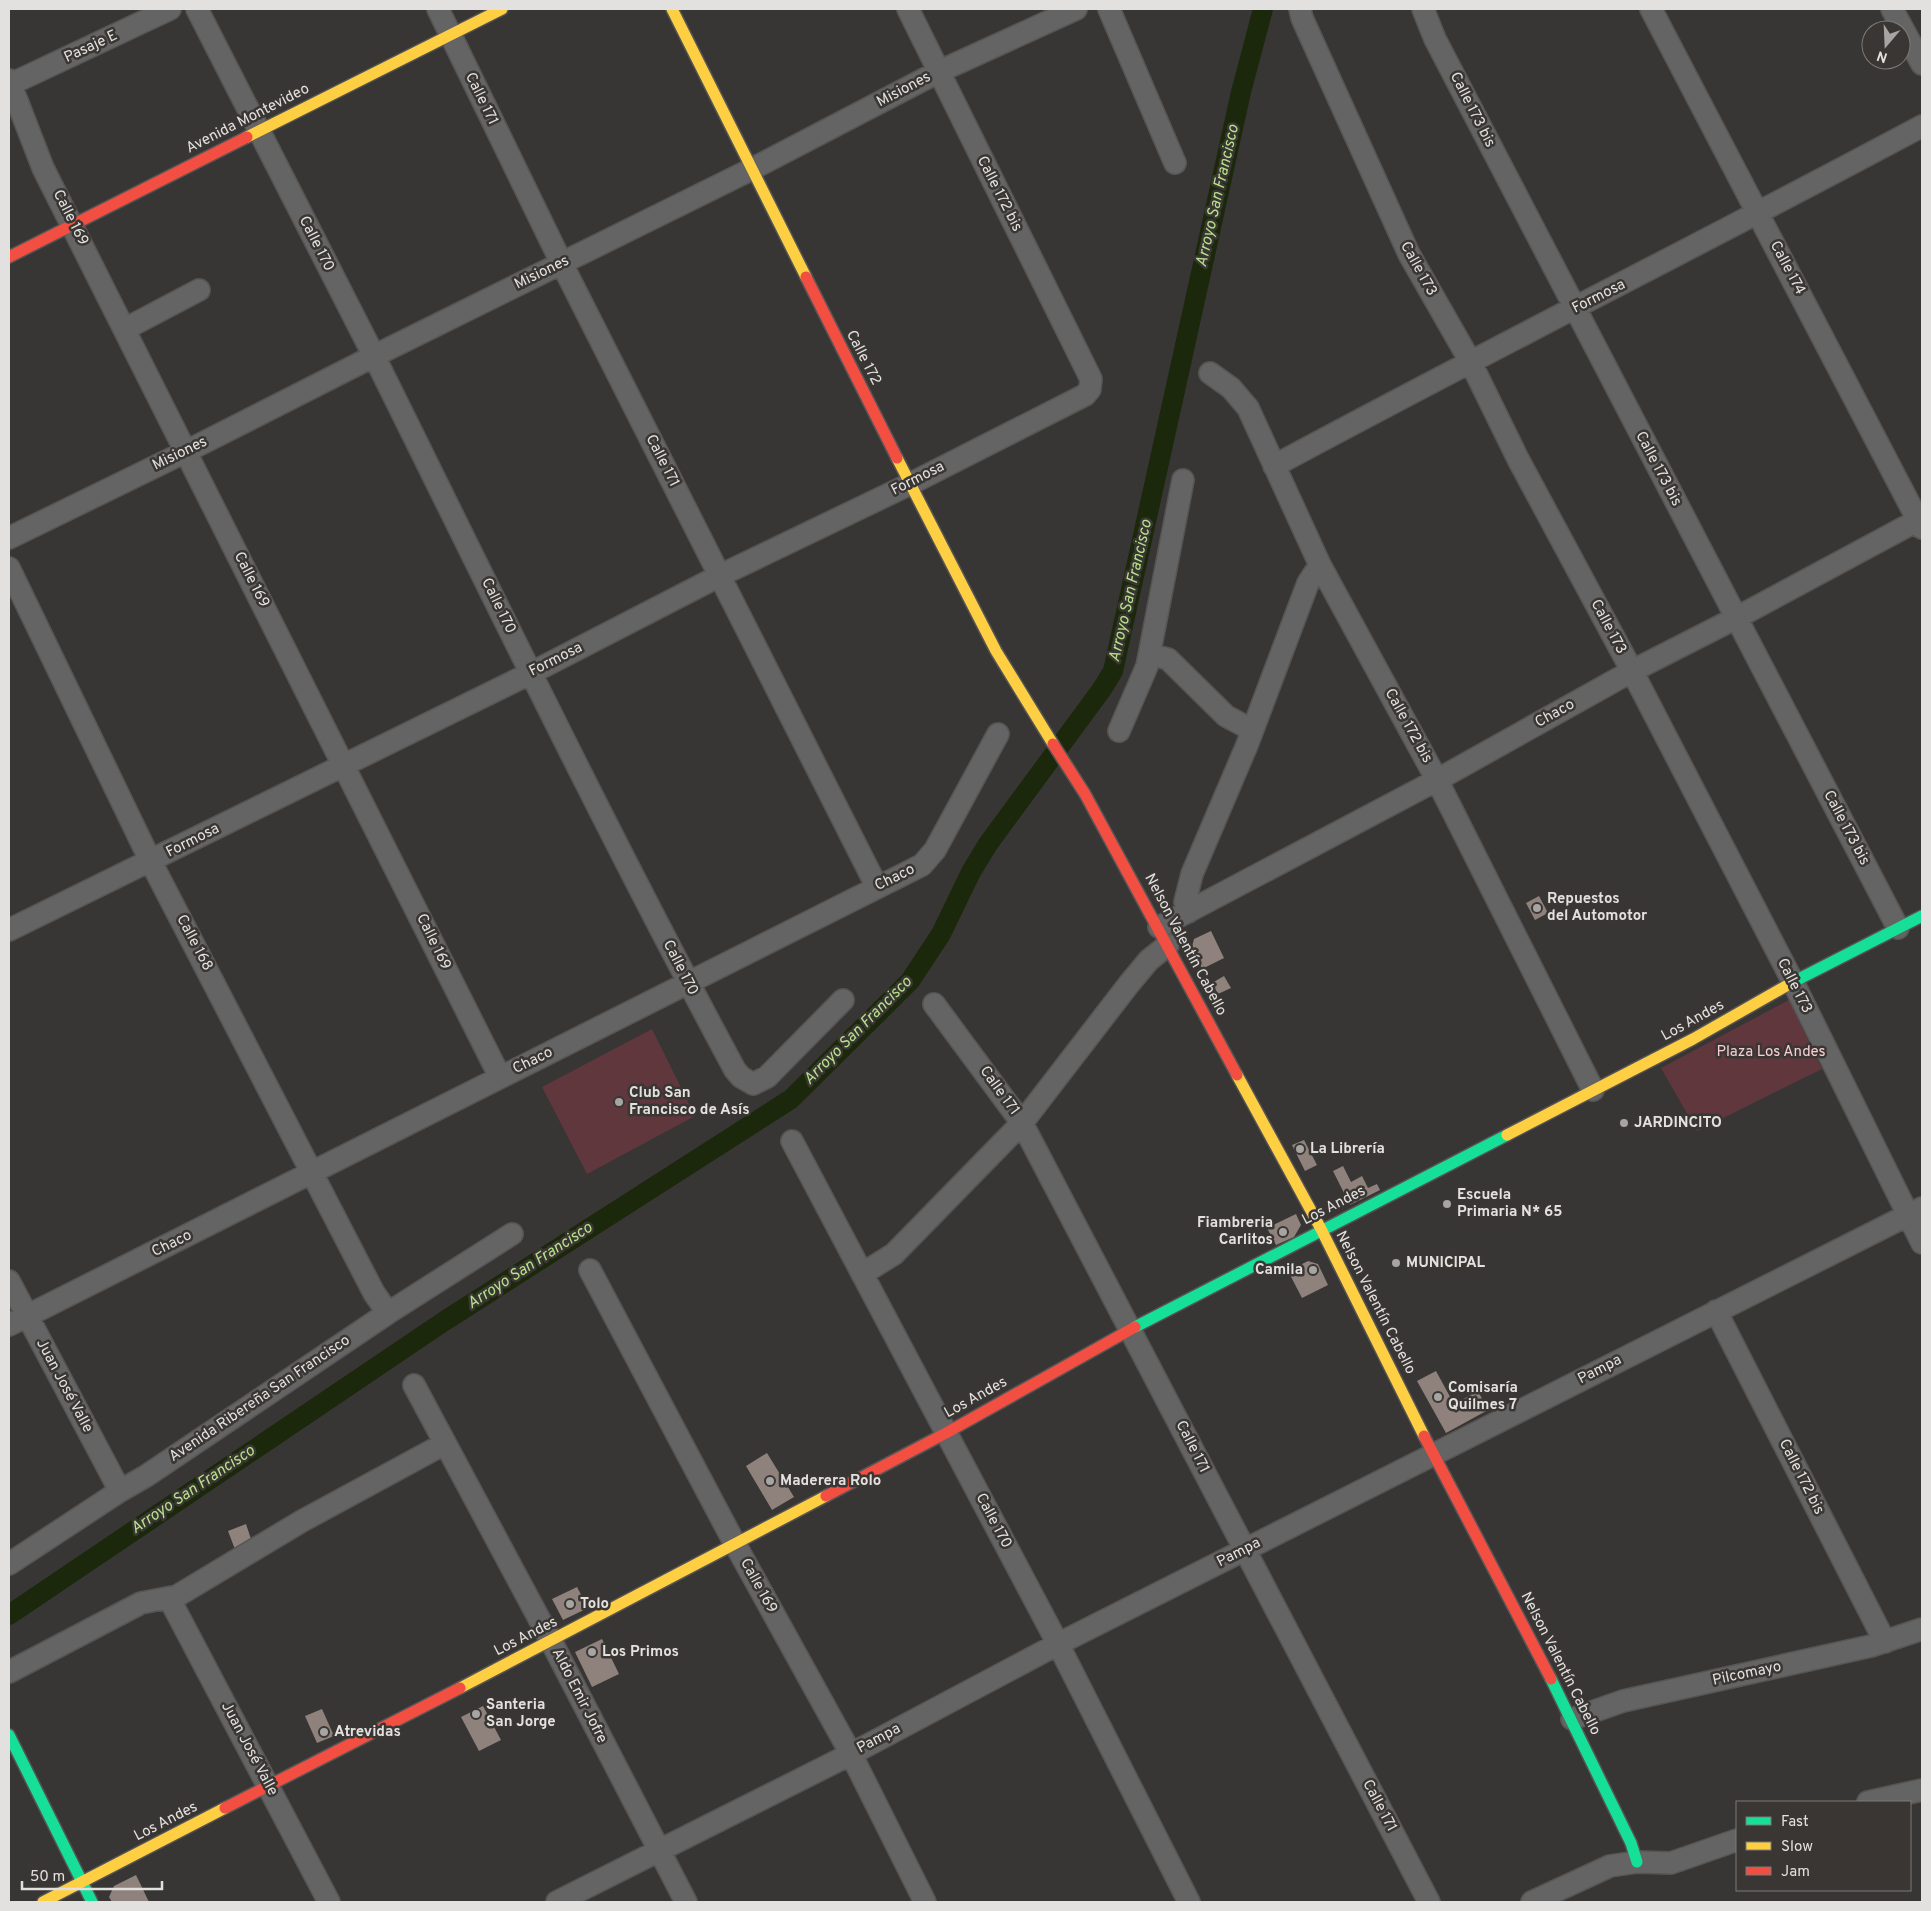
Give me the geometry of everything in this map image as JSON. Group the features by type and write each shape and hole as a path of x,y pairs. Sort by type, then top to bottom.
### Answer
{"street":[{"name":"Pasaje E","path":"11,90 170,9"},
{"name":"Calle 170","path":"197,9 374,356 531,674 688,984 734,1070 753,1084 767,1077 843,1000"},
{"name":"Calle 171","path":"438,9 562,264 877,887"},
{"name":"Avenida Montevideo","path":"9,257 502,9"},
{"name":"Calle 172","path":"672,9 910,484 996,651 1036,717"},
{"name":"Calle 172 bis","path":"908,9 1091,379"},
{"name":"Misiones","path":"9,538 752,169 938,72 1076,9"},
{"path":"1109,9 1175,163"},
{"name":"Calle 173","path":"1300,9 1302,18 1394,224 1470,361 1518,459 1632,671 1793,982 1915,1211 1922,1243"},
{"name":"Calle 173 bis","path":"1423,9 1435,39 1898,928"},
{"name":"Calle 174","path":"1651,9 1921,522"},
{"path":"1892,9 1922,64"},
{"name":"Calle 169","path":"11,90 43,168 74,224 185,452 345,764 500,1077"},
{"name":"Formosa","path":"1274,466 1470,361 1758,214 1922,126"},
{"path":"125,328 199,290"},
{"name":"Calle 172 bis","path":"1210,373 1231,388 1248,408 1320,565 1437,780 1593,1090"},
{"name":"Formosa","path":"9,930 531,674 719,576 910,484 1086,395 1090,389 1091,379"},
{"path":"1119,731 1147,666 1183,480"},
{"name":"Chaco","path":"862,1274 894,1254 1022,1124 1149,960 1163,936 1188,912 1437,780 1632,671 1921,522"},
{"path":"1188,912 1185,902 1192,874 1252,730 1308,583 1320,565"},
{"name":"Calle 168","path":"9,568 151,862 314,1173 374,1293 388,1313"},
{"path":"1150,654 1168,659 1226,716 1252,730"},
{"name":"Nelson Valentín Cabello","path":"1036,717 1074,775 1321,1229 1434,1455 1572,1719 1631,1843 1637,1862"},
{"name":"Chaco","path":"17,1320 314,1173 500,1077 912,871 929,858 998,734"},
{"name":"Los Andes","path":"43,1902 64,1886 82,1882 736,1544 946,1432 1131,1329 1321,1229 1693,1039 1793,982 1922,916"},
{"name":"Calle 171","path":"934,1004 1022,1124 1131,1329 1429,1902"},
{"name":"Calle 170","path":"792,1141 1058,1644 1189,1902"},
{"name":"Pampa","path":"558,1902 850,1754 1058,1644 1915,1211"},
{"name":"Avenida Ribereña San Francisco","path":"9,1564 120,1491 154,1471 388,1313 512,1234"},
{"name":"Calle 169","path":"590,1270 850,1754 925,1902"},
{"name":"Juan José Valle","path":"9,1281 17,1320 120,1491"},
{"name":"Calle 172 bis","path":"1716,1311 1885,1642"},
{"name":"Aldo Emir Jofre","path":"414,1385 551,1641 686,1902"},
{"path":"9,1672 141,1603 177,1596 302,1521 444,1444"},
{"name":"Juan José Valle","path":"168,1598 269,1786 328,1902"},
{"name":"Pilcomayo","path":"1572,1719 1623,1701 1885,1642 1922,1628"},
{"path":"9,1735 92,1902"},
{"path":"1872,1801 1922,1790"},
{"path":"1532,1902 1610,1866 1637,1862 1671,1863 1736,1840"},
{"path":"64,1886 72,1902"}],"green space":[{"name":"Plaza Los Andes","path":"1789,1000 1822,1069 1697,1131 1661,1068"},
{"name":"Club San Francisco de Asís","path":"652,1029 695,1116 587,1174 542,1087"}],"building":[{"name":"Repuestos del Automotor","path":"1539,896 1548,913 1535,920 1526,903"},
{"path":"1211,931 1224,958 1202,969 1192,947 1194,939"},
{"path":"1224,976 1231,988 1218,994 1212,983"},
{"path":"1304,1140 1317,1165 1305,1171 1292,1145"},
{"path":"1343,1166 1351,1182 1362,1176 1368,1188 1377,1184 1380,1190 1350,1205 1333,1171"},
{"name":"Fiambreria Carlitos","path":"1296,1214 1301,1225 1294,1237 1276,1245 1267,1228"},
{"path":"1308,1261 1318,1264 1328,1285 1302,1298 1288,1271"},
{"name":"Comisaría Quilmes 7","path":"1436,1371 1454,1404 1478,1391 1488,1410 1446,1433 1417,1381"},
{"name":"Maderera Rolo","path":"767,1453 794,1497 772,1510 746,1466"},
{"path":"246,1524 253,1545 236,1552 228,1531"},
{"name":"Tolo","path":"577,1587 588,1608 563,1620 552,1599"},
{"path":"602,1639 619,1674 592,1687 575,1652"},
{"path":"483,1706 501,1740 479,1751 461,1717"},
{"path":"322,1709 334,1736 317,1743 305,1716"},
{"path":"136,1875 149,1902 112,1902 109,1897 114,1886"}],"waterway":[{"name":"Arroyo San Francisco","path":"9,1615 443,1322 791,1099 910,981 941,934 971,872 988,844 1102,689 1113,671 1241,92 1263,9"}],"traffic: fast":[{"path":"1793,982 1922,916"},
{"path":"1135,1327 1507,1135"},
{"path":"1551,1679 1631,1843 1637,1862"},
{"path":"9,1735 92,1902"}],"traffic: slow":[{"path":"247,137 502,9"},
{"path":"672,9 806,277"},
{"path":"897,458 996,651 1053,744"},
{"path":"1507,1135 1693,1039 1793,982"},
{"path":"1237,1075 1321,1229 1424,1436"},
{"path":"460,1688 826,1496"},
{"path":"43,1902 225,1808"}],"traffic: jam":[{"path":"9,257 247,137"},
{"path":"806,277 897,458"},
{"path":"1053,744 1085,794 1237,1075"},
{"path":"826,1496 946,1433 1135,1327"},
{"path":"1424,1436 1551,1679"},
{"path":"225,1808 460,1688"}],"place":[{"name":"Repuestos del Automotor","path":"1537,908"},
{"name":"Club San Francisco de Asís","path":"619,1102"},
{"name":"JARDINCITO","path":"1624,1123"},
{"name":"La Librería","path":"1300,1149"},
{"name":"Escuela Primaria N* 65","path":"1447,1204"},
{"name":"Fiambreria Carlitos","path":"1283,1232"},
{"name":"MUNICIPAL","path":"1396,1263"},
{"name":"Camila","path":"1313,1270"},
{"name":"Comisaría Quilmes 7","path":"1438,1397"},
{"name":"Maderera Rolo","path":"770,1481"},
{"name":"Tolo","path":"570,1604"},
{"name":"Los Primos","path":"592,1652"},
{"name":"Santeria San Jorge","path":"476,1714"},
{"name":"Atrevidas","path":"324,1732"}]}
